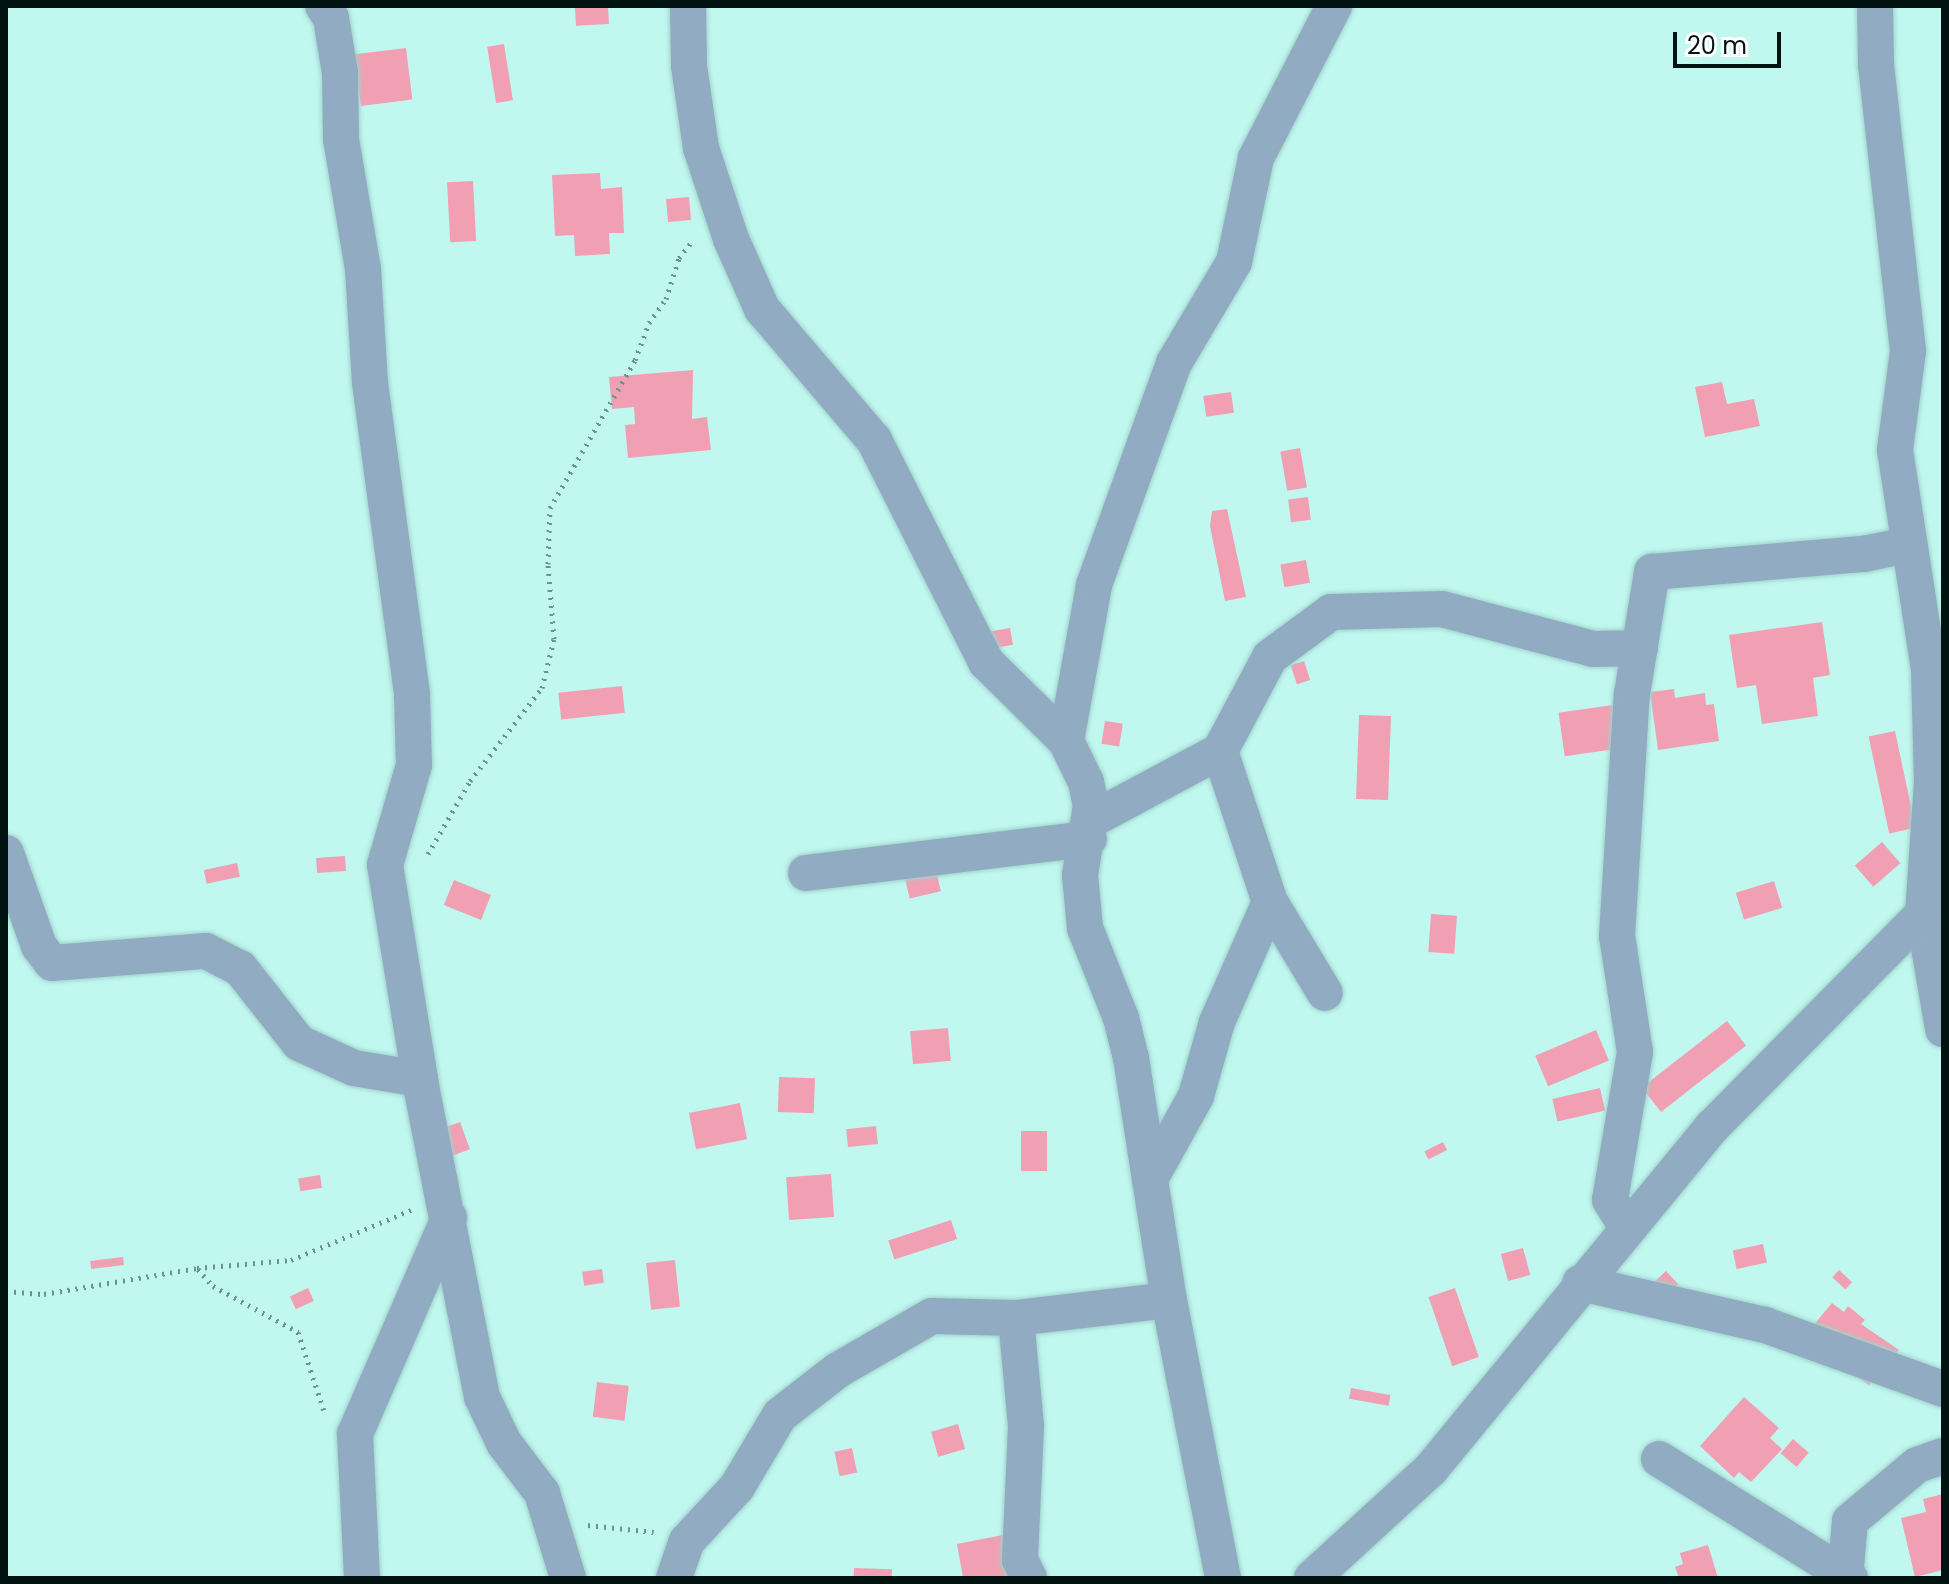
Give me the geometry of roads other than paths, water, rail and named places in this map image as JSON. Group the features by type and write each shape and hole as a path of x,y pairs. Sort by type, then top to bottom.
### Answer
{"street":[{"path":"323,6 331,18 340,73 341,139 363,269 370,383 412,695 414,765 385,865 420,1079 482,1397 489,1418 542,1493 556,1522 568,1578"},
{"path":"688,6 689,66 701,148 731,239 762,309 874,440 986,662 1066,741 1086,782 1090,830 1080,875 1085,928 1121,1018 1169,1300 1223,1578"},
{"path":"1066,741 1094,585 1169,378 1234,262 1256,158 1334,6"},
{"path":"1875,6 1876,65 1908,351 1895,450 1929,669 1933,904 1943,1029"},
{"path":"1627,1228 1610,1200 1635,1052 1617,936 1640,648 1652,572 1864,554 1908,545"},
{"path":"806,873 1090,830 1220,751 1270,657 1331,612 1442,609 1593,649 1640,648"},
{"path":"1220,751 1270,902 1325,993"},
{"path":"6,853 39,946 52,963 206,951 240,968 299,1043 354,1068 420,1079"},
{"path":"1150,1179 1196,1096 1217,1022 1270,902"},
{"path":"1312,1578 1431,1469 1580,1283 1712,1127 1933,904"},
{"path":"362,1578 356,1459 358,1422 399,1342 447,1207"},
{"path":"1580,1283 1794,1334 1943,1389"},
{"path":"680,1563 737,1487 780,1415 838,1370 932,1316 1016,1318 1169,1300"},
{"path":"1016,1318 1026,1426 1020,1560 1029,1578"},
{"path":"1659,1459 1847,1577 1850,1521 1917,1465 1943,1456"}]}
